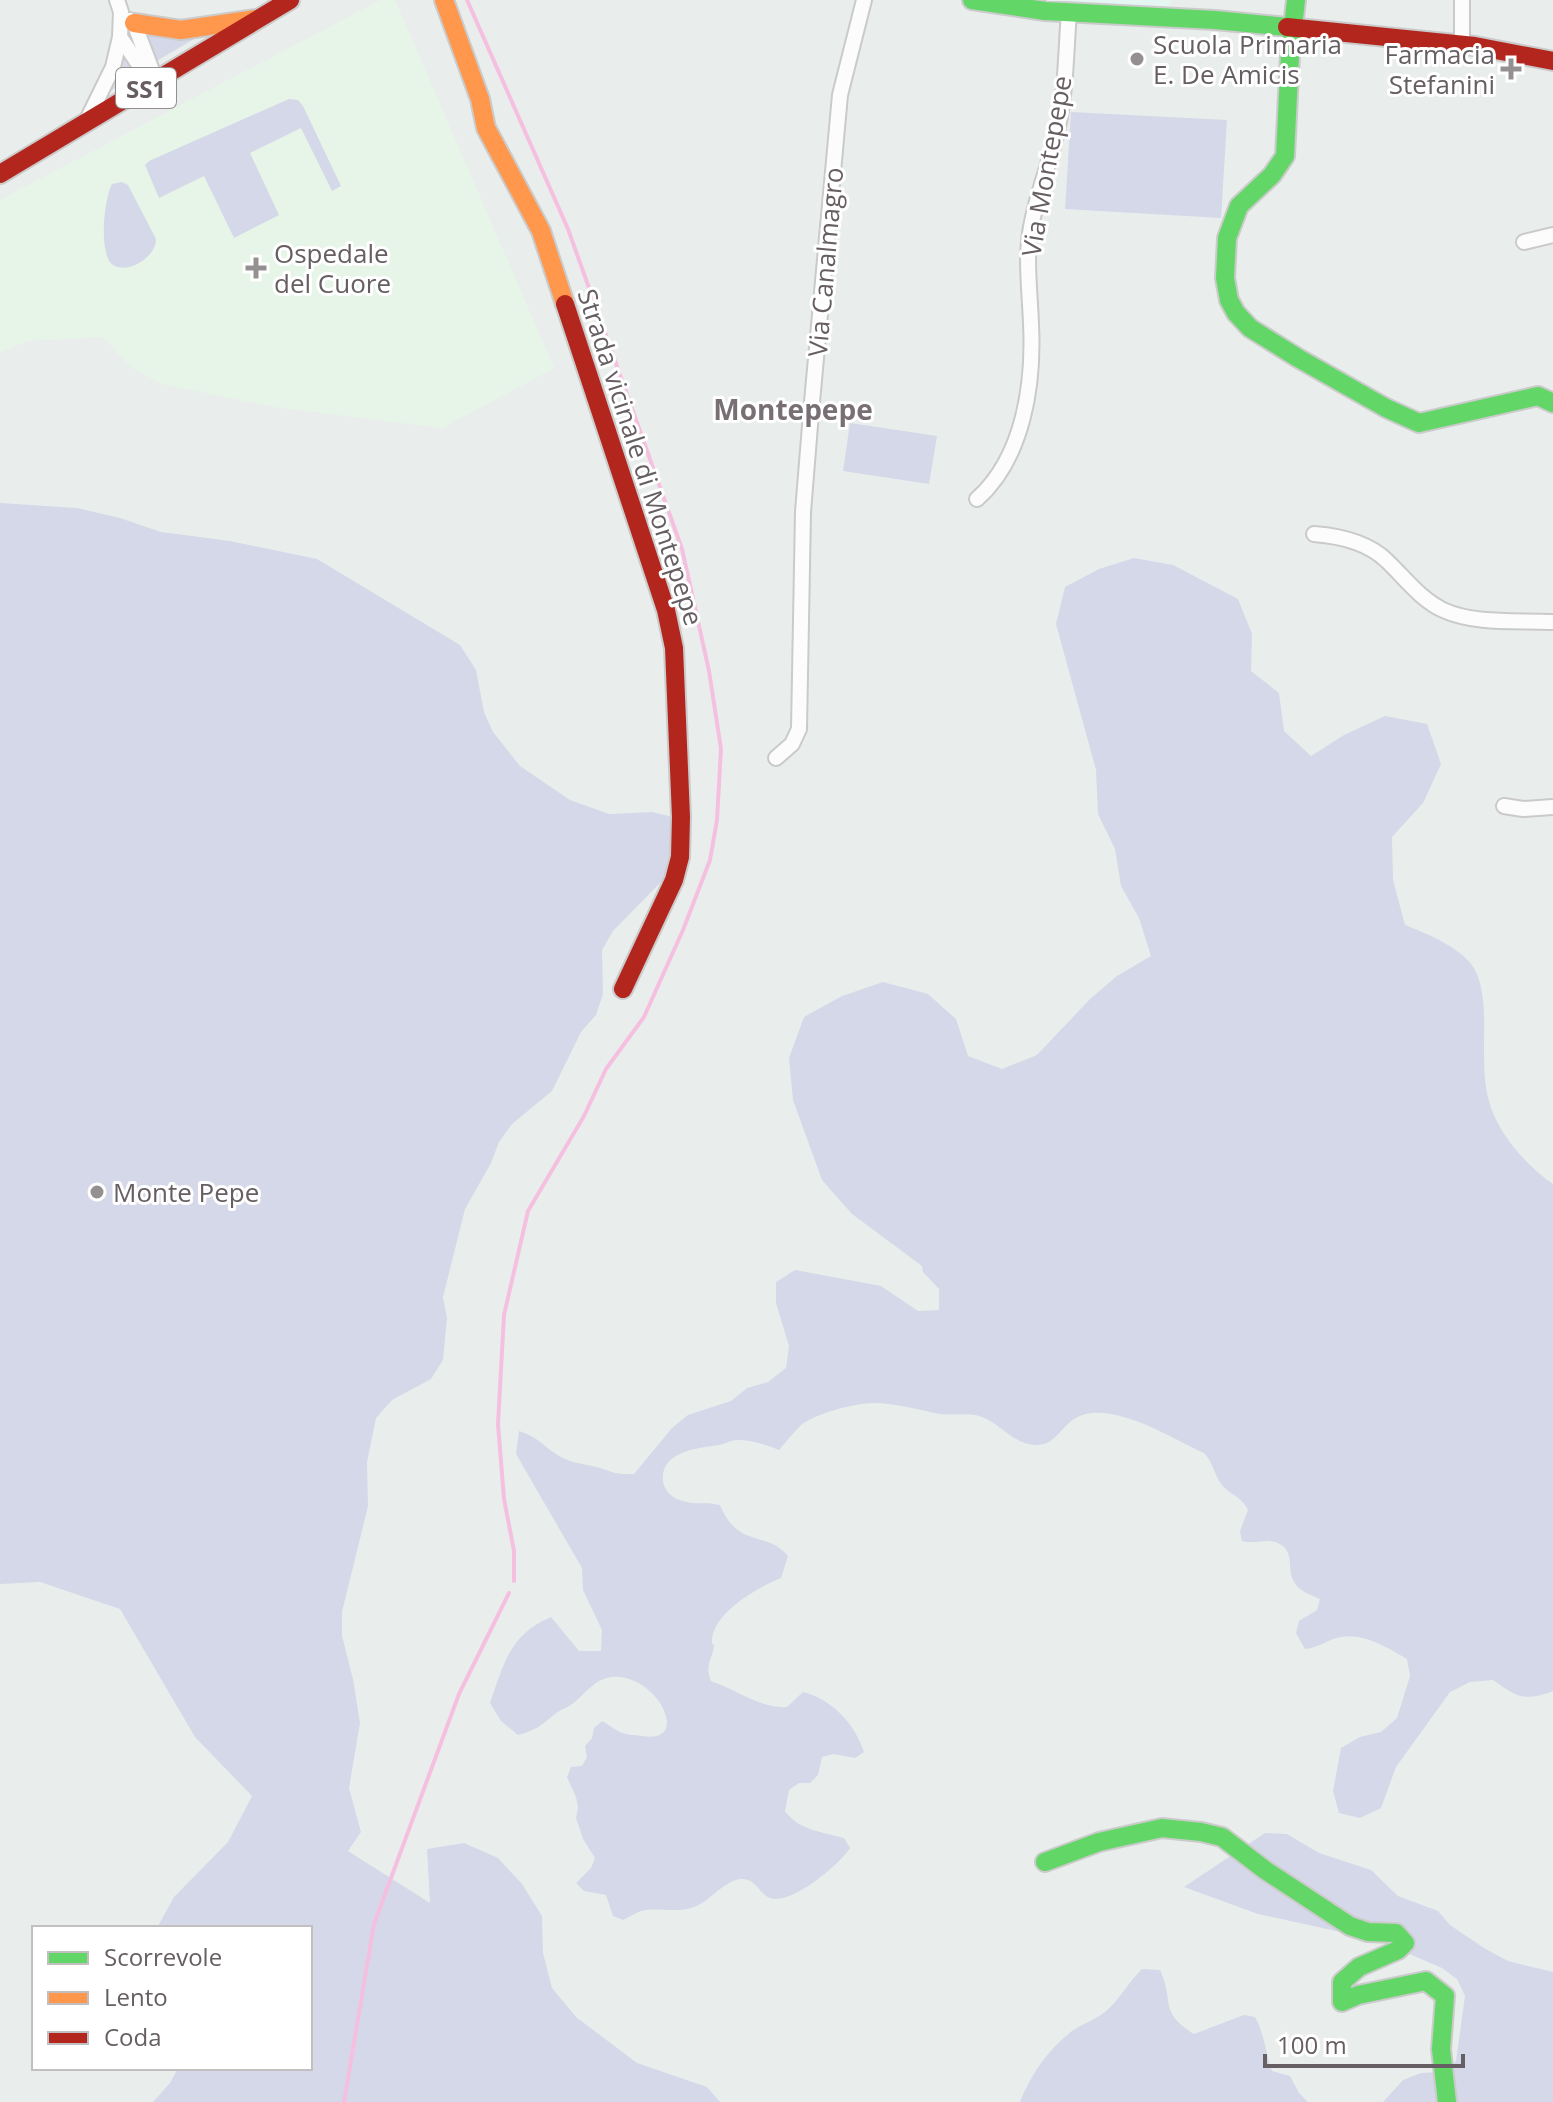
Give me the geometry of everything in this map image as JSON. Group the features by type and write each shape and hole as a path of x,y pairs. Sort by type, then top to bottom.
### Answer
{"street":[{"name":"SS1","path":"0,174 290,0"},
{"name":"Strada vicinale di Montepepe","path":"444,0 480,99 486,128 541,231 666,610 674,648 680,857 674,880 623,989"},
{"name":"Via Canalmagro","path":"776,758 792,744 799,729 802,527 811,413 840,95 864,0"},
{"path":"972,0 1069,12 1293,27 1462,44 1553,61"},
{"path":"1296,0 1285,156 1280,169 1244,200 1236,211 1227,237 1224,259 1227,293 1238,316 1247,327 1279,347 1387,410 1418,423 1538,396 1553,403"},
{"path":"1462,0 1462,44"},
{"path":"124,12 156,30 171,32 256,19"},
{"path":"86,123 113,67 124,12"},
{"path":"124,12 154,83"},
{"name":"Via Montepepe","path":"977,499 1004,467 1014,443 1030,382 1027,280 1030,229 1062,109 1069,12"},
{"path":"120,37 154,83"},
{"path":"1524,242 1553,235"},
{"path":"1314,534 1346,538 1377,552 1404,580 1442,609 1483,619 1553,622"},
{"path":"1504,806 1523,809 1553,807"},
{"path":"1045,1862 1099,1842 1162,1828 1201,1832 1222,1837 1265,1870 1350,1926 1368,1932 1396,1933 1405,1943 1398,1950 1359,1967 1342,1982 1342,2002 1358,1995 1426,1981 1445,1996 1441,2017 1442,2084 1447,2102"}],"shaded area":[{"name":"Ospedale del Cuore","path":"381,0 395,0 554,368 442,428 275,407 162,384 131,367 103,337 28,341 0,352 0,200"},
{"path":"1049,0 1170,0 1169,8"},
{"path":"144,31 199,36 155,62"},
{"path":"121,49 138,74 107,93"},
{"path":"289,99 298,100 303,106 341,186 332,191 301,128 250,153 279,215 234,238 204,176 159,198 145,165 149,161"},
{"path":"1071,112 1227,120 1221,218 1065,209"},
{"path":"122,182 128,185 156,239 147,257 126,268 113,265 108,259 104,239 109,191 112,184"},
{"path":"850,423 937,436 929,484 843,471"},
{"path":"0,503 77,508 161,532 230,541 317,559 460,645 476,670 484,712 493,732 520,766 570,800 609,814 652,812 673,817 673,865 660,883 613,931 602,950 603,994 596,1015 581,1032 552,1091 512,1124 499,1142 465,1209 443,1297 447,1318 443,1360 431,1379 392,1400 376,1418 367,1462 368,1506 342,1612 342,1636 360,1723 349,1788 361,1832 348,1851 430,1903 427,1849 464,1843 498,1858 522,1884 542,1916 543,1953 552,1988 576,2017 637,2063 707,2087 720,2102 153,2102 177,2070 312,2070 312,1926 158,1926 174,1897 228,1842 252,1796 195,1737 120,1609 40,1582 0,1584"},
{"path":"1134,558 1173,565 1238,599 1252,634 1251,671 1279,693 1284,731 1311,756 1344,735 1385,716 1427,724 1441,764 1423,803 1392,837 1393,880 1405,925 1455,950 1476,972 1484,1008 1485,1081 1493,1113 1514,1148 1553,1184 1553,1691 1521,1696 1493,1680 1470,1682 1450,1692 1396,1767 1381,1808 1360,1818 1339,1813 1333,1791 1341,1748 1360,1737 1381,1732 1397,1718 1410,1676 1407,1659 1376,1642 1350,1636 1305,1649 1296,1633 1299,1621 1317,1610 1320,1599 1296,1585 1284,1547 1273,1542 1242,1541 1240,1531 1248,1510 1223,1486 1204,1453 1139,1422 1104,1413 1074,1419 1048,1443 1035,1445 1020,1441 989,1420 977,1416 940,1414 882,1403 845,1407 805,1422 779,1450 737,1440 682,1453 668,1463 663,1481 668,1492 677,1499 720,1505 735,1528 770,1543 788,1556 781,1578 739,1601 721,1619 712,1639 714,1646 709,1673 711,1681 767,1705 787,1707 803,1692 824,1700 841,1714 855,1732 864,1752 855,1758 833,1754 822,1757 818,1775 810,1783 799,1783 789,1790 785,1811 804,1826 844,1838 850,1848 826,1873 790,1896 770,1898 750,1881 741,1879 728,1883 694,1907 646,1910 623,1920 613,1916 606,1895 584,1891 576,1883 591,1868 595,1858 583,1839 576,1818 576,1797 567,1777 571,1767 582,1766 587,1757 585,1746 592,1738 594,1728 602,1721 623,1733 657,1736 665,1730 667,1720 663,1708 642,1685 628,1678 611,1677 596,1683 574,1703 538,1727 518,1735 501,1721 490,1703 510,1651 517,1641 551,1617 579,1651 601,1651 602,1630 583,1590 582,1568 516,1454 519,1431 569,1461 615,1473 634,1474 672,1428 688,1415 731,1401 747,1388 768,1382 786,1368 789,1346 776,1303 776,1282 795,1270 881,1286 918,1311 939,1310 939,1289 923,1272 922,1266 852,1214 822,1180 793,1100 789,1058 804,1017 842,996 883,982 928,994 956,1019 968,1056 1002,1069 1037,1055 1090,999 1117,976 1151,956 1139,918 1121,886 1115,849 1098,814 1096,770 1056,624 1065,587 1099,569"},
{"path":"1265,1833 1287,1834 1319,1853 1371,1870 1398,1896 1438,1911 1450,1925 1484,1948 1508,1961 1553,1972 1553,2102 1383,2102 1403,2080 1421,2073 1441,2072 1456,2061 1465,1996 1457,1979 1442,1968 1377,1940 1258,1914 1184,1887"},
{"path":"1142,1969 1160,1970 1171,2012 1194,2034 1244,2015 1255,2017 1272,2071 1290,2076 1308,2102 1020,2102 1035,2072 1055,2046 1072,2031 1110,2008"}],"waterway":[{"path":"467,0 568,229 682,549 709,671 721,749 717,820 710,860 683,930 644,1017 606,1069 584,1116 528,1211 504,1315 498,1424 504,1499 514,1551 514,1581"},
{"path":"344,2102 374,1924 459,1694 509,1593"}],"traffic: fast":[{"path":"972,0 1045,11 1287,27"},
{"path":"1296,0 1285,156 1272,175 1239,206 1227,238 1225,278 1229,300 1236,313 1250,328 1298,358 1386,408 1419,423 1538,396 1553,403"},
{"path":"1045,1862 1099,1842 1162,1828 1201,1832 1222,1837 1265,1870 1350,1926 1368,1932 1396,1933 1405,1943 1398,1950 1359,1967 1342,1982 1342,2002 1358,1995 1426,1981 1445,1996 1441,2049 1447,2102"}],"traffic: slow":[{"path":"444,0 480,99 486,128 541,231 565,304"},
{"path":"134,23 181,30 256,19"}],"traffic: jam":[{"path":"0,174 290,0"},
{"path":"1287,27 1475,46 1553,61"},
{"path":"565,304 666,610 674,648 680,857 674,880 623,989"}],"place":[{"name":"Scuola Primaria E. De Amicis","path":"1137,59"},
{"name":"Farmacia Stefanini","path":"1511,69"},
{"name":"Ospedale del Cuore","path":"256,268"},
{"name":"Monte Pepe","path":"97,1192"}],"district":[{"name":"Montepepe","path":"793,409"}]}
